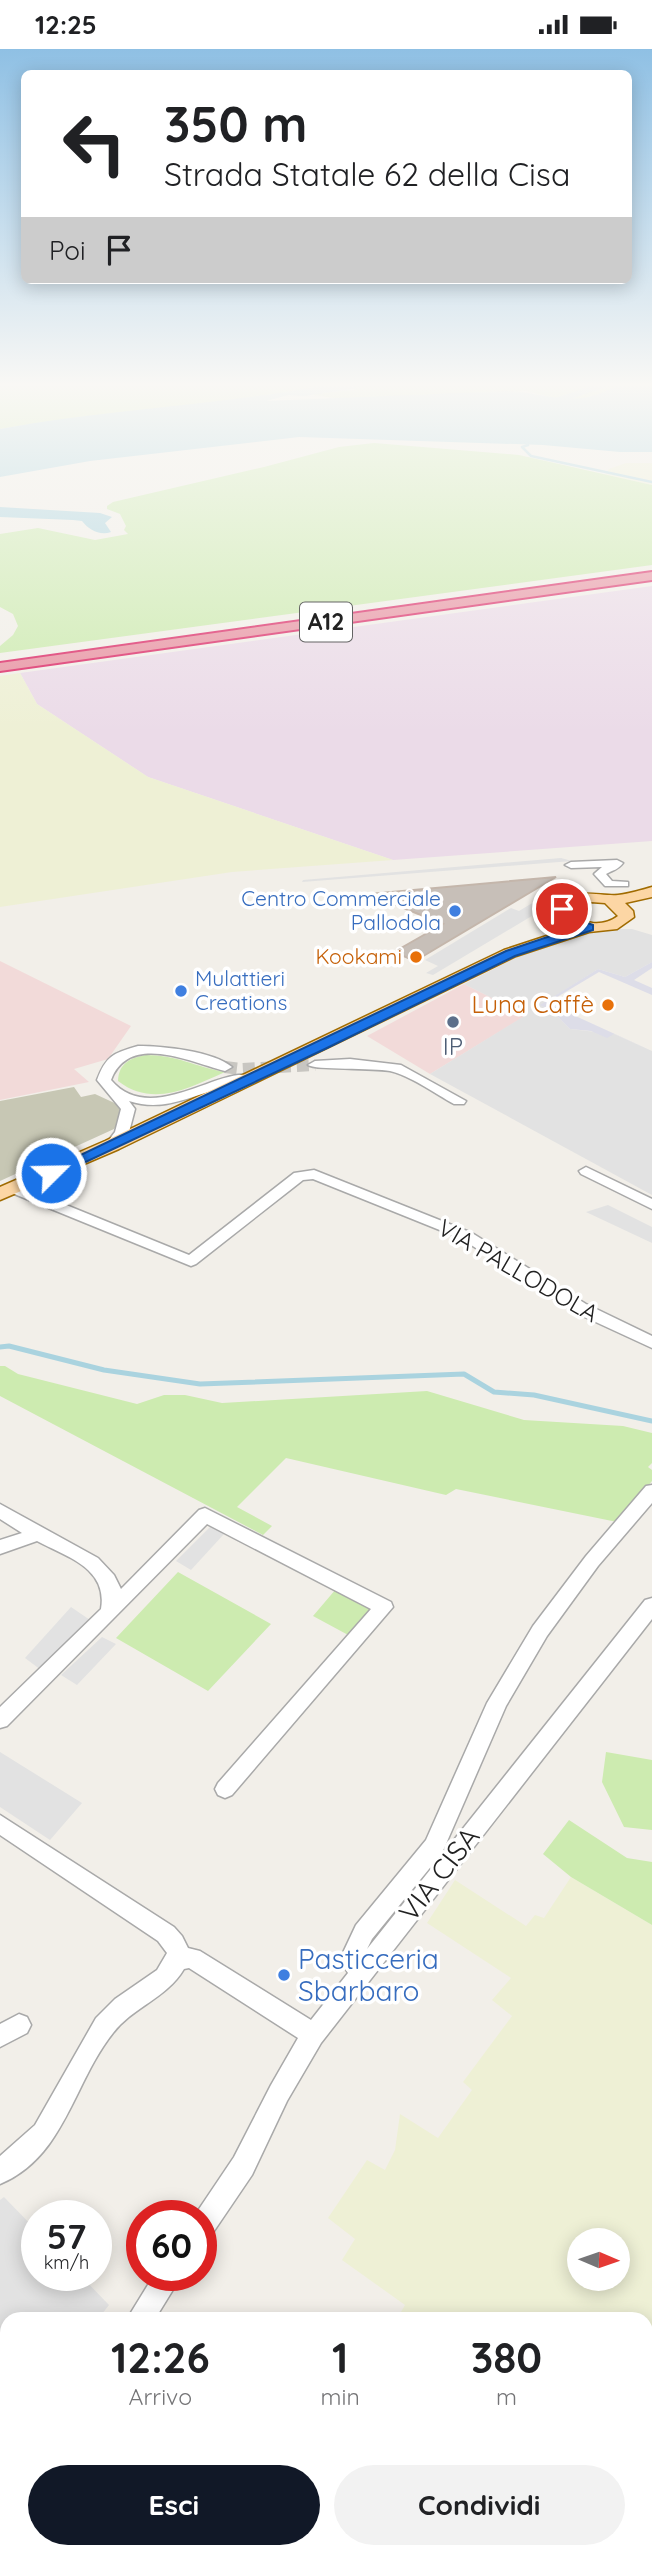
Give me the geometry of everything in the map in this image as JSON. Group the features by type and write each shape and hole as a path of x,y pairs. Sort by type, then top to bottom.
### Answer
{"highway":[{"name":"A12","path":"0,661 652,574"},
{"name":"A12","path":"0,667 652,574"}],"main road":[{"path":"614,901 652,894"},
{"path":"510,953 589,927 616,925 635,905 652,894"},
{"path":"6,1191 112,1145 510,953 549,930 562,914 564,905 575,899 598,897 614,901 623,907 626,915"},
{"path":"562,914 575,924 589,927"}],"street":[{"path":"571,865 617,863 600,874 608,884 624,884"},
{"path":"112,1145 122,1132 128,1109 104,1080 106,1070 114,1061 127,1053 173,1051 225,1067"},
{"path":"315,1065 350,1063 396,1068 459,1101"},
{"path":"116,1093 145,1102 170,1101 221,1083 249,1079"},
{"path":"116,1093 143,1108 169,1111 190,1108"},
{"path":"586,1171 652,1205"},
{"name":"VIA PALLODOLA","path":"6,1191 191,1261 299,1176 314,1174 467,1236 580,1308 652,1343"},
{"path":"362,1972 351,1959 364,1932 434,1846 497,1703 518,1667 540,1631 592,1561 652,1491"},
{"path":"0,1511 106,1575 113,1592 110,1612"},
{"path":"0,1720 205,1515 384,1607 225,1789"},
{"path":"0,1547 38,1534"},
{"name":"VIA CISA","path":"217,2204 243,2166 279,2093 314,2035 652,1605"},
{"path":"0,1824 166,1934 174,1941 178,1950 178,1959 163,1979 114,2014 84,2061 43,2136 0,2172"},
{"path":"178,1959 192,1958 314,2035"},
{"path":"145,2312 158,2291"}],"shaded area":[{"path":"652,586 652,841 393,860 148,777 37,704 20,673"},
{"path":"20,673 37,704 148,777 393,860 232,872 0,907 0,676"},
{"path":"561,858 572,861 302,882 303,880"},
{"path":"559,887 572,892 433,975 426,973 438,966 425,960 511,908 519,911"},
{"path":"597,929 632,929 652,935 652,962 625,977 598,969 541,1005 552,1011 570,1029 614,1034 652,1051 652,1195 430,1074 526,1015 464,984 531,950"},
{"path":"0,961 131,1026 108,1059 74,1069 89,1082 0,1100"},
{"path":"652,962 652,968 634,980 652,988 652,995 599,972 547,1003 652,1051 614,1034 607,1038 591,1031 570,1029 552,1011 540,1005 598,969 625,977"},
{"name":"IP","path":"464,984 527,1015 430,1074 367,1036"},
{"path":"74,1087 81,1097 95,1094 121,1106 114,1129 0,1181 0,1101"},
{"path":"608,1205 652,1227 652,1243 586,1212"},
{"path":"211,1526 224,1534 191,1570 176,1561"},
{"path":"71,1607 90,1620 41,1670 25,1658"},
{"path":"102,1637 116,1644 77,1685 61,1675"},
{"path":"0,1752 82,1803 50,1840 0,1807"},
{"path":"571,1877 652,1925 652,2312 401,2312 405,2305 342,2260 355,2239 328,2218 367,2160 385,2170 395,2150 400,2114 438,2138 472,2090 463,2082 512,2016 492,2000 511,1978 427,1923 455,1880 526,1926 535,1915 544,1918"},
{"path":"4,2197 21,2215 21,2291 95,2291 109,2305 104,2312 0,2312 0,2200"}],"green space":[{"path":"652,500 652,565 0,653 0,646 13,635 18,626 13,614 0,607 0,534 38,528 95,540 128,534 124,530 126,526 120,514 107,509 113,502"},
{"path":"146,1055 168,1057 225,1072 171,1093 144,1093 118,1081 126,1062"},
{"path":"0,1366 18,1374 137,1404 164,1395 185,1395 222,1403 427,1391 524,1420 623,1426 652,1433 652,1463 648,1467 652,1470 652,1481 617,1522 456,1489 446,1495 286,1458 237,1507 272,1526 263,1535 0,1396"},
{"path":"178,1572 271,1624 208,1691 116,1638"},
{"path":"336,1589 372,1609 350,1636 313,1616"},
{"path":"606,1752 652,1760 652,1830 624,1827 602,1782"},
{"path":"569,1820 627,1858 652,1862 652,1925 571,1877 543,1854"}],"water":[{"path":"0,507 100,513 112,517 105,523 111,532 95,531 82,521 0,517"}],"building":[{"name":"Centro Commerciale Pallodola","path":"556,877 415,961 394,952 443,924 369,894"}],"waterway":[{"path":"0,1347 9,1346 104,1370 200,1384 464,1374 494,1392 534,1395 652,1421"}],"tunnel":[{"path":"225,1067 241,1069 315,1065"}],"place":[{"name":"Centro Commerciale Pallodola","path":"455,911"},
{"name":"Kookami","path":"416,957"},
{"name":"Mulattieri Creations","path":"181,991"},
{"name":"Luna Caffè","path":"608,1005"},
{"name":"IP","path":"453,1022"},
{"name":"Pasticceria Sbarbaro","path":"284,1975"}],"route":[{"path":"51,1173 323,1045 510,953 589,927 569,921 562,914 562,909"}]}
